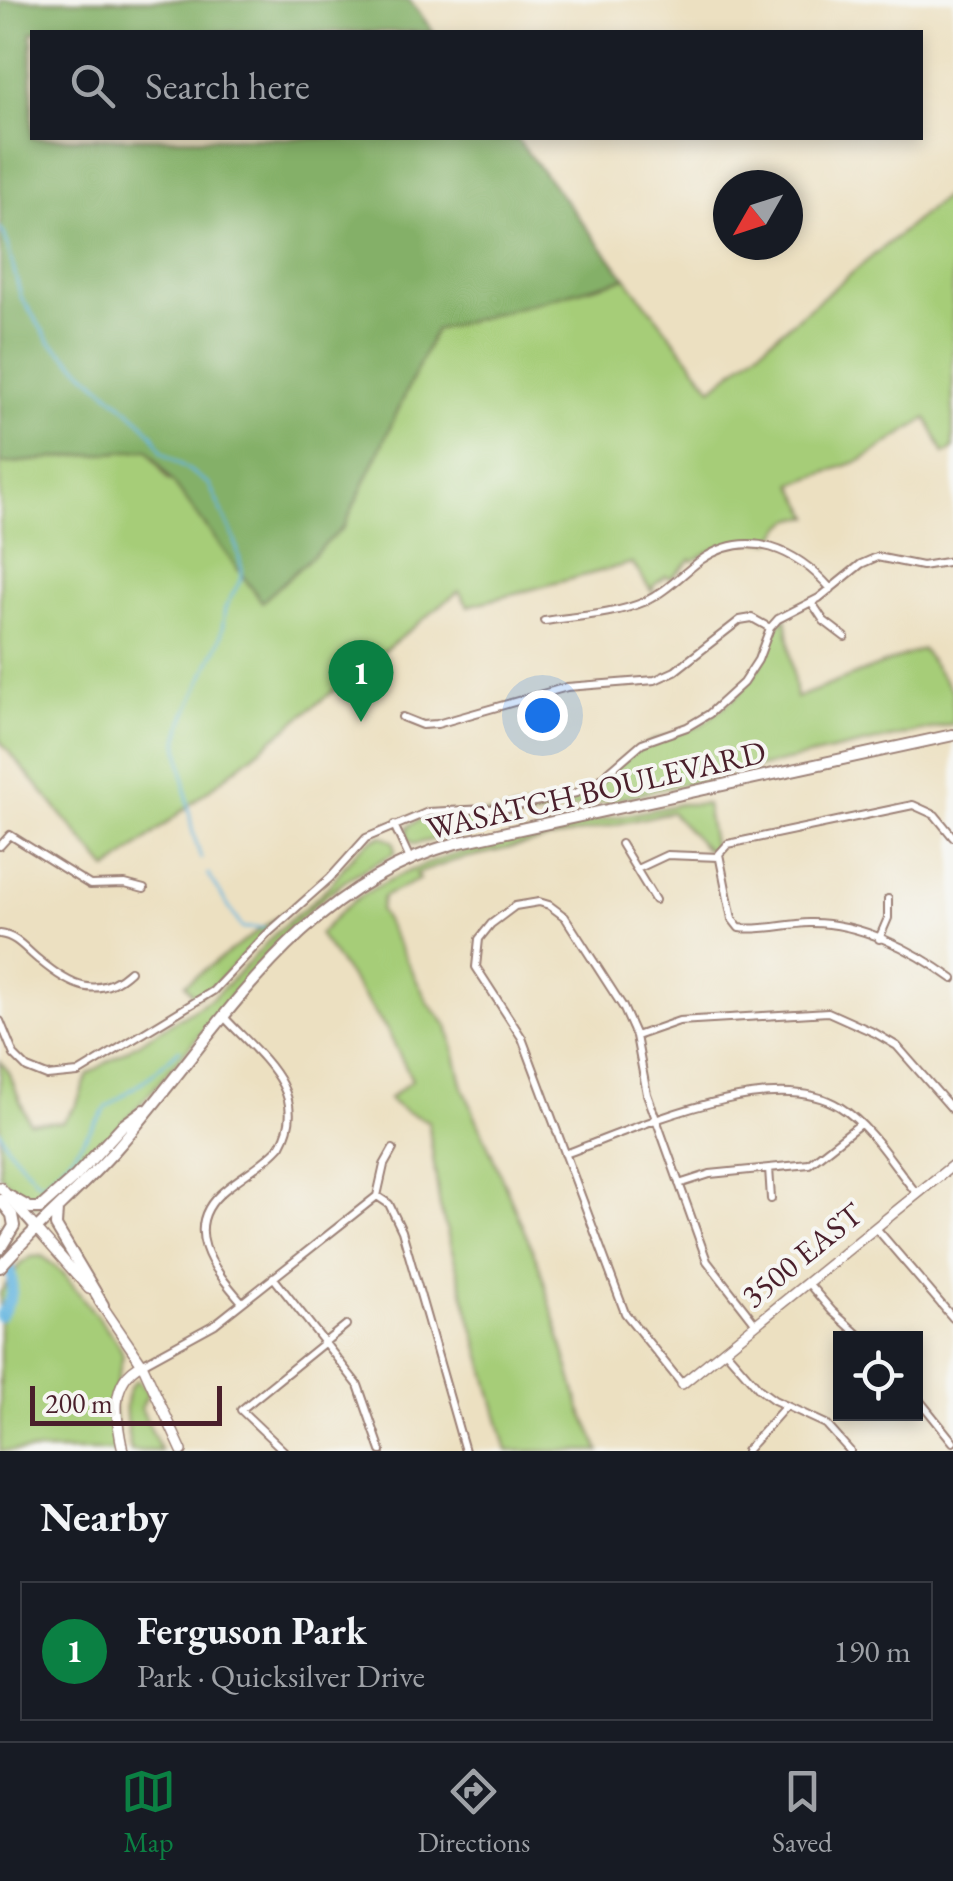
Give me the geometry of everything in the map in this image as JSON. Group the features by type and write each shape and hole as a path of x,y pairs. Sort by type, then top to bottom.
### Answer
{"main road":[{"name":"WASATCH BOULEVARD","path":"1,1266 92,1176 281,951 314,918 361,884 410,858 466,841 953,735"},
{"path":"4,1198 40,1208 122,1126 156,1101"},
{"path":"0,1249 12,1235 13,1219 4,1198"},
{"path":"58,1207 58,1229 103,1305"}],"street":[{"path":"544,621 632,606 658,594 714,552 748,544 783,549 801,559 831,589"},
{"path":"0,1021 14,1055 27,1068 57,1076 88,1068 213,991 366,838 428,812 507,808 565,797 588,788 630,750 653,737 695,723 734,693 751,672 770,628 787,612 812,603 860,564 877,557 922,566 953,561"},
{"path":"812,603 824,622 845,636"},
{"path":"402,717 422,725 437,724 567,687 655,680 675,671 740,620 752,618 770,628"},
{"path":"636,870 667,855 720,853 728,844 913,805 935,814 953,837"},
{"path":"394,825 410,858"},
{"path":"0,846 10,835 90,885 125,884 144,889"},
{"path":"621,844 655,900"},
{"path":"720,853 736,926 746,929 822,924 851,928 921,958 953,979"},
{"path":"879,938 888,918 888,899"},
{"path":"682,1384 624,1312 518,1028 479,975 475,959 479,939 492,924 522,904 538,902 558,910 602,971 636,1036 642,1076 656,1121 707,1261 756,1325"},
{"path":"0,934 10,936 42,963 91,989 113,986 130,971"},
{"path":"636,1036 679,1021 828,1012 898,1046 953,1110"},
{"path":"225,1018 283,1083 291,1110 287,1134 280,1145 219,1194 207,1212 204,1225 208,1260 242,1302"},
{"path":"565,1154 725,1099 810,1094 837,1105 860,1124 917,1194"},
{"path":"679,1184 710,1174 808,1164 860,1124"},
{"path":"123,1451 116,1411 119,1390 129,1370 203,1331 377,1196 384,1164 393,1149"},
{"path":"769,1168 770,1199"},
{"name":"3500 EAST","path":"682,1384 917,1194 951,1171"},
{"path":"0,1187 4,1198 37,1227 103,1305 142,1364 182,1451"},
{"path":"377,1196 388,1204 402,1231 465,1450 455,1451"},
{"path":"876,1228 953,1318"},
{"path":"272,1277 358,1384 380,1451"},
{"path":"808,1284 854,1331"},
{"path":"279,1449 241,1410 346,1325"},
{"path":"725,1350 759,1389 826,1424 850,1451"},
{"path":"923,1404 951,1436"},
{"path":"746,1451 786,1406"}],"green space":[{"path":"0,0 409,0 432,30 30,30 30,140 518,140 626,278 435,330 344,527 262,602 148,449 0,464"},
{"path":"953,190 953,449 944,454 927,418 862,460 793,484 811,517 787,523 772,542 731,544 691,559 671,578 666,576 653,586 653,593 632,563 468,606 459,591 108,870 0,741 0,464 148,449 168,480 344,527 435,330 626,278 712,388"},
{"path":"786,617 796,698 922,649 953,692 953,724 414,844 407,838 408,826 426,816 500,813 560,802 589,792 635,751 652,741 700,726 738,695 761,664 775,629"},
{"path":"680,804 706,804 714,849 707,850 671,812 456,860 416,874 420,879 383,897 380,910 429,1004 448,1026 463,1087 539,1265 580,1407 600,1451 507,1451 440,1207 428,1121 388,1099 412,1080 387,1030 319,934 352,902 425,865 510,839"},
{"path":"383,836 394,842 395,853 353,875 308,911 271,948 104,1143 37,1206 27,1203 0,1174 0,1061 29,1122 62,1122 76,1106 88,1074 212,998 327,888 358,850"},
{"path":"286,911 215,985 195,998 185,984"},
{"path":"42,1256 64,1274 123,1355 113,1399 119,1451 0,1451 0,1293 21,1263"},
{"path":"137,1380 148,1393 141,1408 161,1451 131,1451 126,1403"}],"waterway":[{"path":"0,228 21,297 50,342 140,420 162,452 209,484 235,540 242,570 240,581 225,608 221,638 183,721 178,741 192,829 201,859"},
{"path":"208,874 242,928 264,928"},
{"path":"0,1131 7,1146 37,1181 44,1183 70,1158 107,1107 180,1049"},
{"path":"0,1316 12,1285 2,1252"}],"place":[{"name":"Ferguson Park","path":"361,722"}]}
